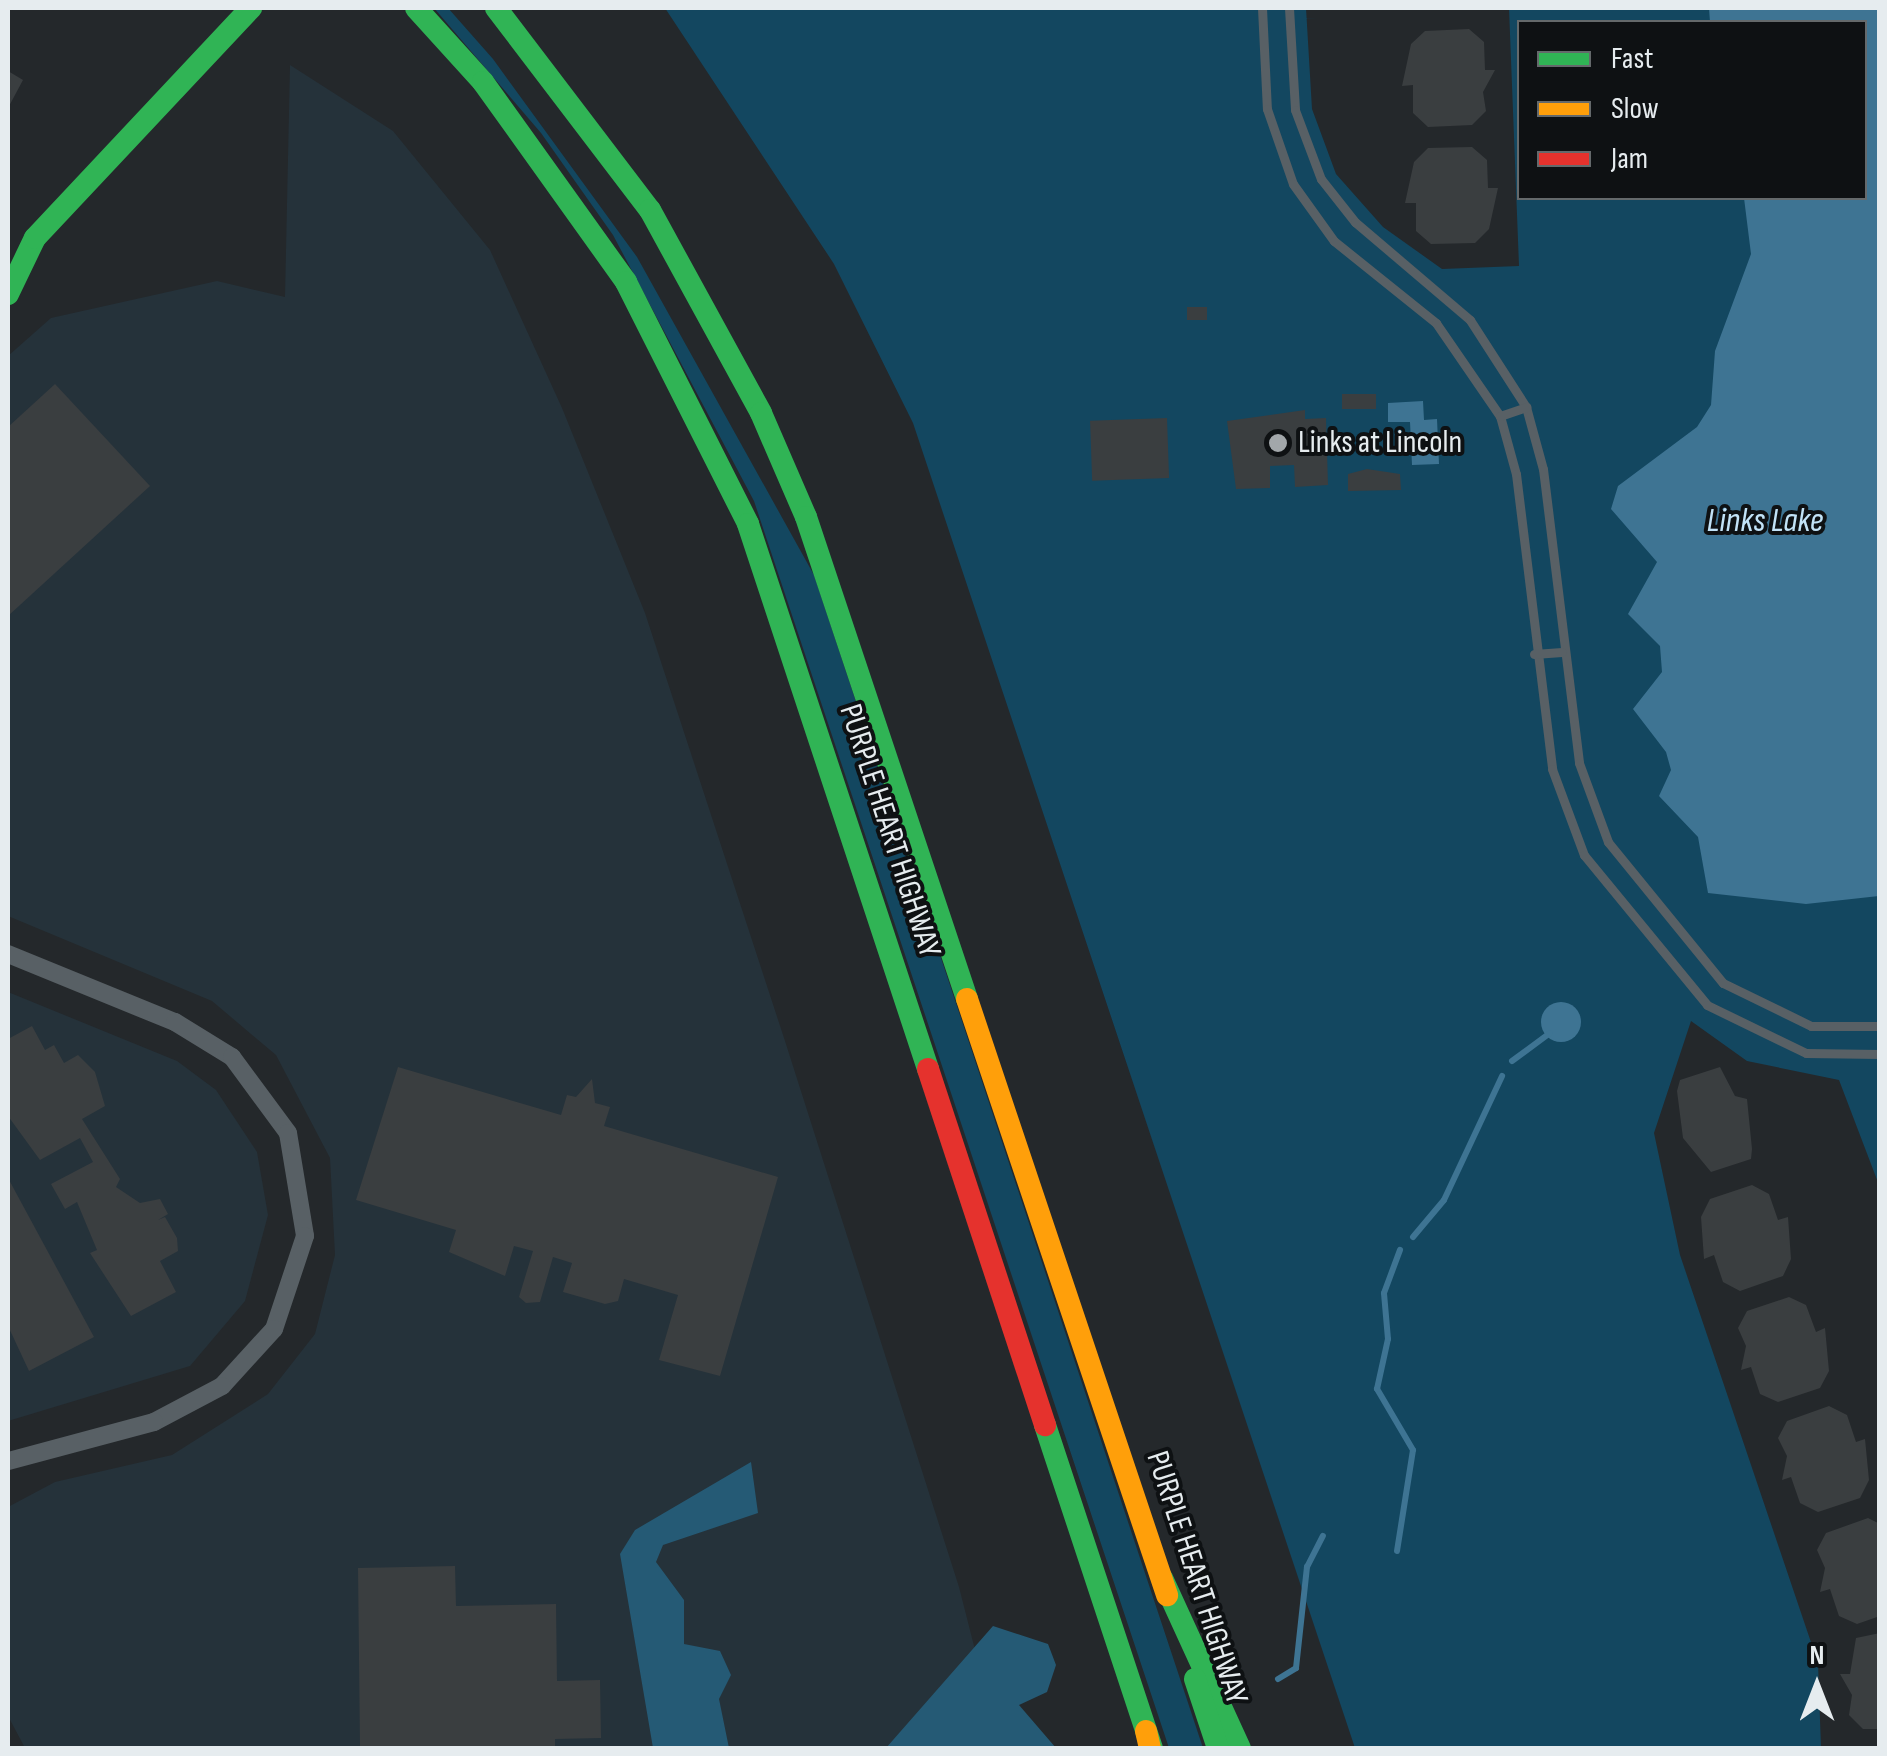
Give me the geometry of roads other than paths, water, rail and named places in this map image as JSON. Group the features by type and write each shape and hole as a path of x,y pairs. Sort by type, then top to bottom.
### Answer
{"main road":[{"path":"8,294 36,238 251,8"},
{"name":"PURPLE HEART HIGHWAY","path":"416,8 483,82 626,282 748,524 1149,1743"},
{"name":"PURPLE HEART HIGHWAY","path":"496,8 650,210 745,382 806,517 1218,1748"},
{"path":"8,248 36,238"},
{"path":"1162,1578 1240,1748"}],"street":[{"path":"8,954 175,1022 232,1058 288,1133 304,1199 288,1302 235,1376 154,1422 16,1460 8,1473"}],"lane":[{"path":"1262,8 1267,109 1292,184 1334,242 1436,323 1500,416 1516,474 1534,654 1557,790 1610,894 1684,985 1743,1028 1806,1053 1880,1054"},
{"path":"1289,8 1295,110 1321,178 1354,222 1470,320 1526,407 1543,469 1562,652 1584,782 1632,879 1705,967 1756,1004 1812,1026 1880,1026"},
{"path":"1500,416 1526,407"},
{"path":"1534,654 1562,652"},
{"path":"1610,894 1632,879"}],"water":[{"name":"Links Lake","path":"1709,8 1879,8 1879,896 1806,904 1708,893 1698,837 1659,796 1671,770 1666,752 1633,709 1662,672 1660,646 1628,614 1657,562 1611,509 1618,486 1697,427 1711,405 1715,351 1751,254 1744,200 1867,200 1867,20 1710,20"},
{"path":"1423,401 1424,420 1437,419 1439,464 1412,465 1410,422 1388,422 1388,403"},
{"path":"1561,1002 1575,1008 1581,1022 1575,1036 1561,1042 1547,1036 1541,1022 1547,1008"}],"waterway":[{"path":"1512,1061 1550,1033"},
{"path":"1413,1237 1444,1200 1502,1076"},
{"path":"1397,1551 1413,1450 1377,1389 1388,1339 1384,1293 1400,1250"},
{"path":"1278,1679 1296,1668 1307,1567 1323,1536"}],"place":[{"name":"Links at Lincoln","path":"1278,443"}]}
